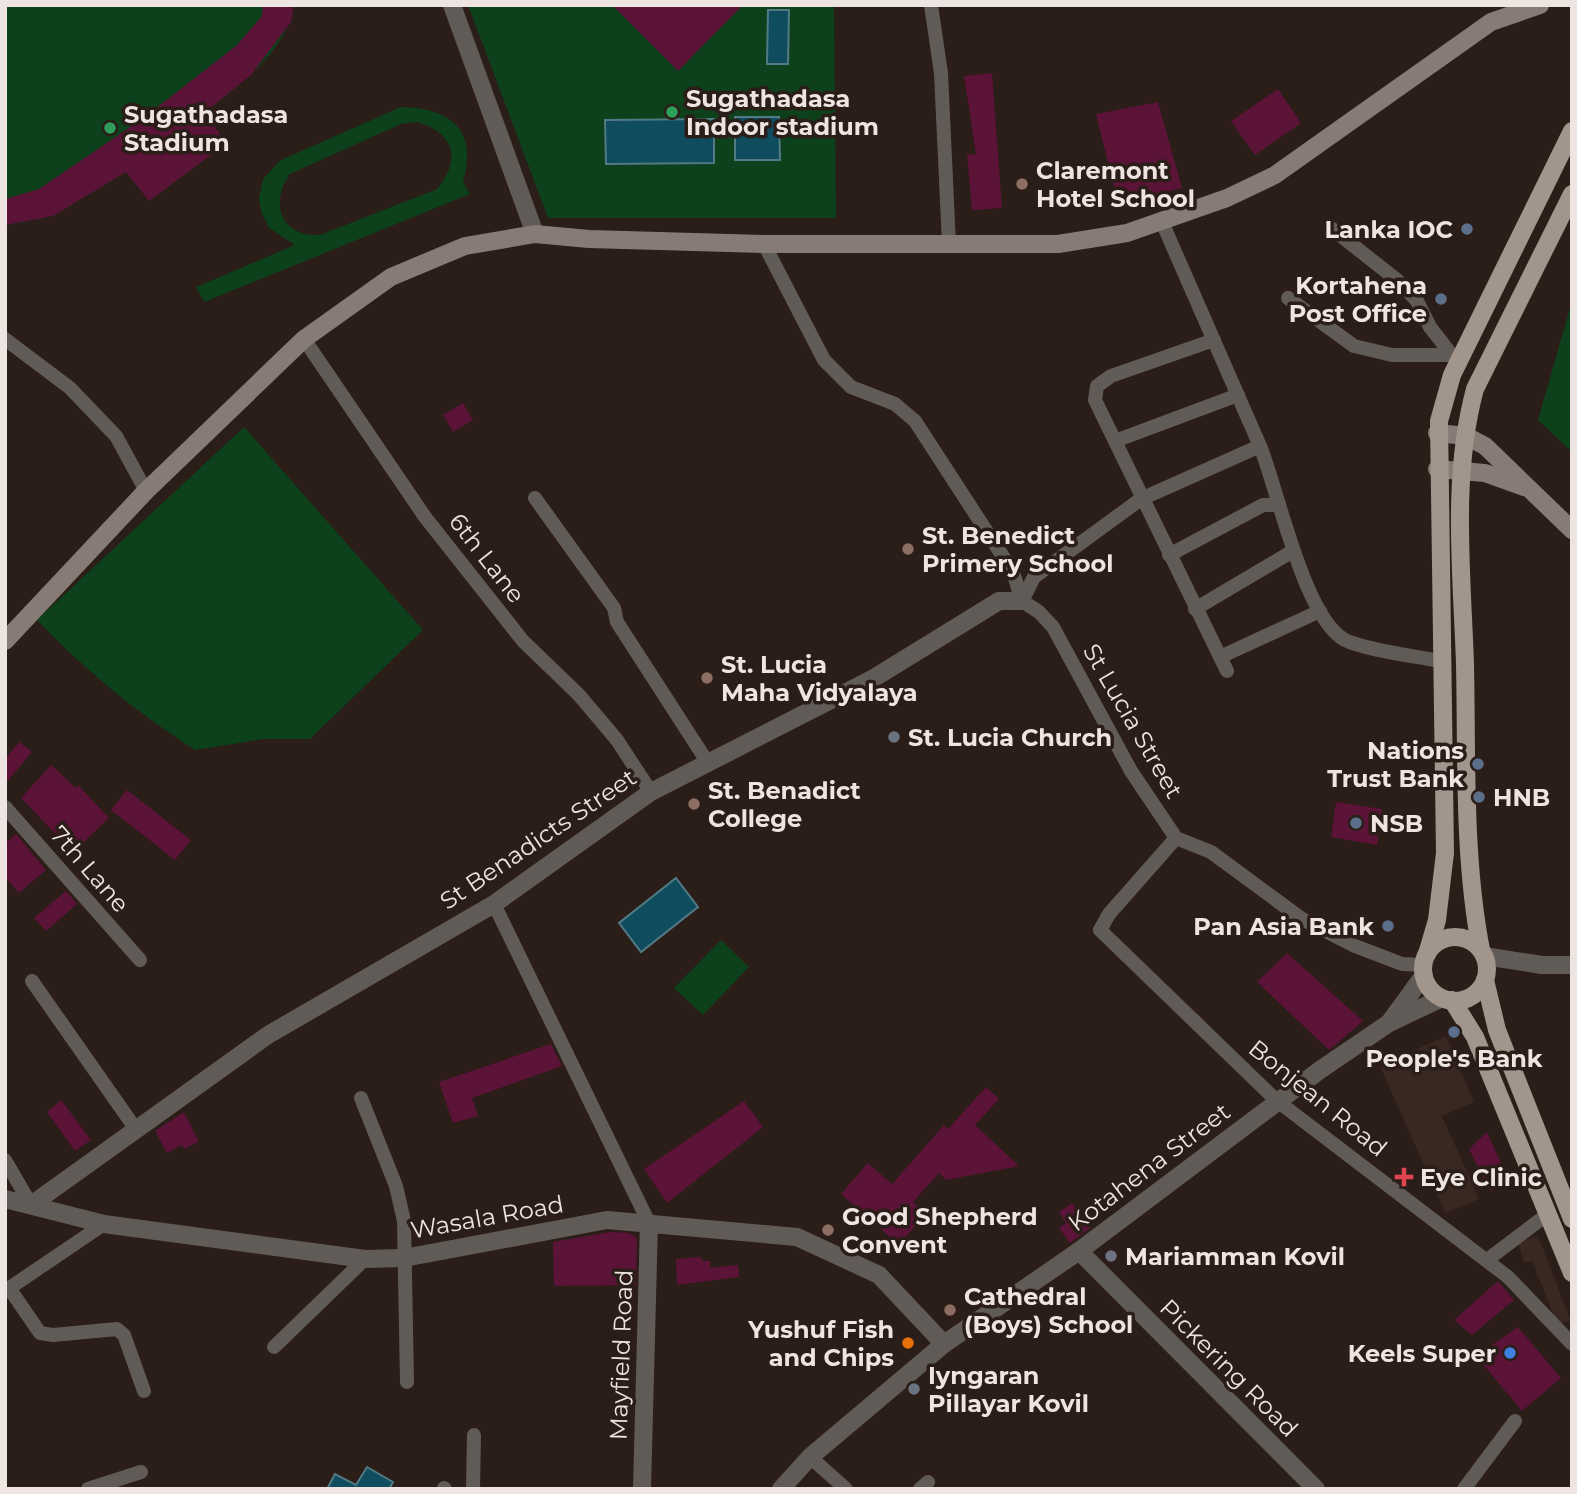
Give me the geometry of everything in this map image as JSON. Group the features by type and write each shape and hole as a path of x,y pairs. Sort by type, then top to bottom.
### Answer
{"main road":[{"path":"5,641 146,491 304,339 391,278 465,246 534,234 589,239 764,244 1058,244 1128,233 1227,198 1275,175 1491,22 1540,5"},
{"path":"1572,131 1455,359 1437,433 1445,853 1437,920 1424,965 1427,985 1447,999 1475,1037 1572,1273"},
{"path":"1572,194 1475,389 1462,470 1469,849 1485,980 1497,1030 1566,1184 1572,1219"},
{"path":"1437,433 1466,436 1485,446 1508,466 1524,487 1572,530"},
{"path":"1437,469 1485,473 1524,487"},
{"path":"1424,965 1433,945 1452,937 1463,938 1482,953"},
{"path":"1447,999 1472,996 1485,980"}],"street":[{"path":"452,5 534,234"},
{"path":"931,5 941,73 949,244"},
{"path":"1162,222 1260,446 1293,551 1320,611 1331,628 1346,640 1440,661"},
{"path":"1331,228 1397,280 1417,301 1430,327 1455,359"},
{"path":"764,244 824,360 851,387 895,404 915,421 1013,572 1022,601"},
{"path":"1287,298 1354,346 1392,355 1455,359"},
{"name":"6th Lane","path":"304,339 425,517 523,640 579,695 617,740 651,792"},
{"path":"5,340 70,388 116,436 146,491"},
{"path":"1214,340 1111,376 1097,386 1095,400 1227,671"},
{"path":"1115,441 1238,395"},
{"path":"1022,601 1034,577 1141,499 1260,446"},
{"path":"535,498 614,608 617,622 708,763"},
{"path":"1169,555 1263,505 1279,505"},
{"path":"1195,609 1293,551"},
{"name":"St Benadicts Street","path":"31,1205 135,1128 295,1018 494,904 651,792 874,678 999,601 1022,601"},
{"name":"St Lucia Street","path":"1022,601 1039,612 1054,627 1130,771 1176,838"},
{"path":"1220,657 1320,611"},
{"name":"7th Lane","path":"5,807 140,960"},
{"path":"1176,838 1211,852 1302,919 1345,941 1402,964 1424,965"},
{"name":"Bonjean Road","path":"1176,838 1109,914 1100,930 1276,1100 1487,1260 1527,1296 1572,1344"},
{"path":"494,904 649,1223"},
{"path":"1482,953 1542,965 1572,965"},
{"name":"Kotahena Street","path":"1389,1023 1424,965"},
{"path":"32,981 135,1128"},
{"name":"Kotahena Street","path":"781,1489 810,1457 944,1344 1079,1251 1276,1100 1389,1023 1447,999"},
{"path":"361,1098 396,1186 404,1221 407,1382"},
{"path":"5,1160 31,1205"},
{"name":"Wasala Road","path":"5,1199 104,1224 365,1259 404,1258 607,1220 797,1237 879,1275 944,1344"},
{"path":"1487,1260 1549,1213"},
{"name":"Mayfield Road","path":"642,1489 649,1223"},
{"path":"104,1224 7,1289 40,1333 53,1335 117,1329 124,1335 144,1391"},
{"name":"Pickering Road","path":"1079,1251 1316,1489"},
{"path":"274,1347 365,1259"},
{"path":"1464,1489 1516,1421"},
{"path":"473,1489 474,1435"},
{"path":"810,1457 846,1489"},
{"path":"88,1489 141,1472"}],"shaded area":[{"path":"1446,1036 1474,1102 1442,1116 1479,1199 1445,1213 1380,1066"},
{"path":"1538,1236 1571,1321 1557,1324 1532,1261 1524,1263 1518,1242"}],"green space":[{"name":"Sugathadasa Stadium","path":"5,5 294,5 289,22 271,53 246,79 204,113 227,143 149,201 126,172 53,216 5,225"},
{"name":"Sugathadasa Indoor stadium","path":"468,5 834,5 836,218 548,218"},
{"path":"401,107 419,108 447,117 463,136 467,148 467,164 463,182 470,194 204,302 196,287 295,245 269,228 261,211 259,198 263,179 281,160","holes":["417,122 430,127 446,140 450,148 450,167 437,189 320,235 296,230 282,216 280,196 290,174 401,124"]},
{"path":"1570,308 1572,309 1572,452 1538,420"},
{"path":"244,427 423,630 310,739 264,739 195,750 112,690 37,620"},
{"path":"721,940 749,967 703,1015 674,988"}],"water":[{"path":"768,10 789,10 788,64 767,64"},
{"path":"735,117 779,117 780,160 735,160"},
{"path":"714,119 714,163 606,164 605,120"},
{"path":"676,878 698,907 641,952 619,923"},
{"path":"367,1467 393,1482 389,1489 327,1489 335,1474 356,1485"}],"building":[{"path":"263,5 294,5 291,22 251,75 204,113 227,143 149,201 126,172 53,216 5,225 5,199 39,189 142,119 236,46 262,16"},
{"path":"612,5 743,5 678,71"},
{"path":"992,73 1002,208 972,210 967,155 976,154 964,76"},
{"path":"1278,89 1301,123 1255,155 1231,121"},
{"path":"1158,102 1182,188 1118,202 1096,114"},
{"path":"463,403 473,420 453,432 443,415"},
{"path":"19,742 32,752 5,784 5,759"},
{"path":"51,765 76,788 78,785 109,818 73,852 21,798"},
{"path":"127,790 191,840 175,860 111,810"},
{"name":"NSB","path":"1336,802 1382,809 1377,845 1331,837"},
{"path":"16,834 46,870 19,893 5,877 5,844"},
{"path":"66,891 77,904 46,931 34,918"},
{"path":"1287,953 1363,1021 1329,1050 1257,982"},
{"path":"551,1044 562,1066 472,1098 478,1116 453,1123 439,1082"},
{"path":"986,1087 999,1099 975,1125 1019,1166 946,1180 939,1173 913,1202 926,1213 899,1245 841,1194 868,1163 892,1184 944,1125 948,1129"},
{"path":"61,1100 91,1140 75,1151 47,1112"},
{"path":"744,1101 763,1127 667,1203 644,1169"},
{"path":"184,1112 199,1142 184,1149 182,1145 167,1153 155,1131"},
{"path":"1487,1132 1510,1184 1490,1191 1469,1149"},
{"path":"1072,1203 1090,1228 1070,1243 1059,1228 1066,1223 1059,1212"},
{"path":"611,1232 629,1233 637,1238 636,1285 554,1286 553,1242"},
{"path":"701,1257 702,1261 710,1261 710,1268 738,1265 739,1277 677,1285 676,1259"},
{"path":"1498,1281 1514,1300 1472,1335 1454,1320"},
{"path":"1518,1327 1561,1378 1522,1411 1476,1356"}],"place":[{"name":"Sugathadasa Indoor stadium","path":"672,112"},
{"name":"Sugathadasa Stadium","path":"110,128"},
{"name":"Claremont Hotel School","path":"1022,184"},
{"name":"Lanka IOC","path":"1467,229"},
{"name":"Kortahena Post Office","path":"1441,299"},
{"name":"St. Benedict Primery School","path":"908,549"},
{"name":"St. Lucia Maha Vidyalaya","path":"707,678"},
{"name":"St. Lucia Church","path":"894,737"},
{"name":"Nations Trust Bank","path":"1478,764"},
{"name":"HNB","path":"1479,797"},
{"name":"St. Benadict College","path":"694,804"},
{"name":"NSB","path":"1356,823"},
{"name":"Pan Asia Bank","path":"1388,926"},
{"name":"People's Bank","path":"1454,1032"},
{"name":"Eye Clinic","path":"1404,1177"},
{"name":"Good Shepherd Convent","path":"828,1230"},
{"name":"Mariamman Kovil","path":"1111,1256"},
{"name":"Cathedral (Boys) School","path":"950,1310"},
{"name":"Yushuf Fish and Chips","path":"908,1343"},
{"name":"Keels Super","path":"1510,1353"},
{"name":"Iyngaran Pillayar Kovil","path":"914,1389"}]}
